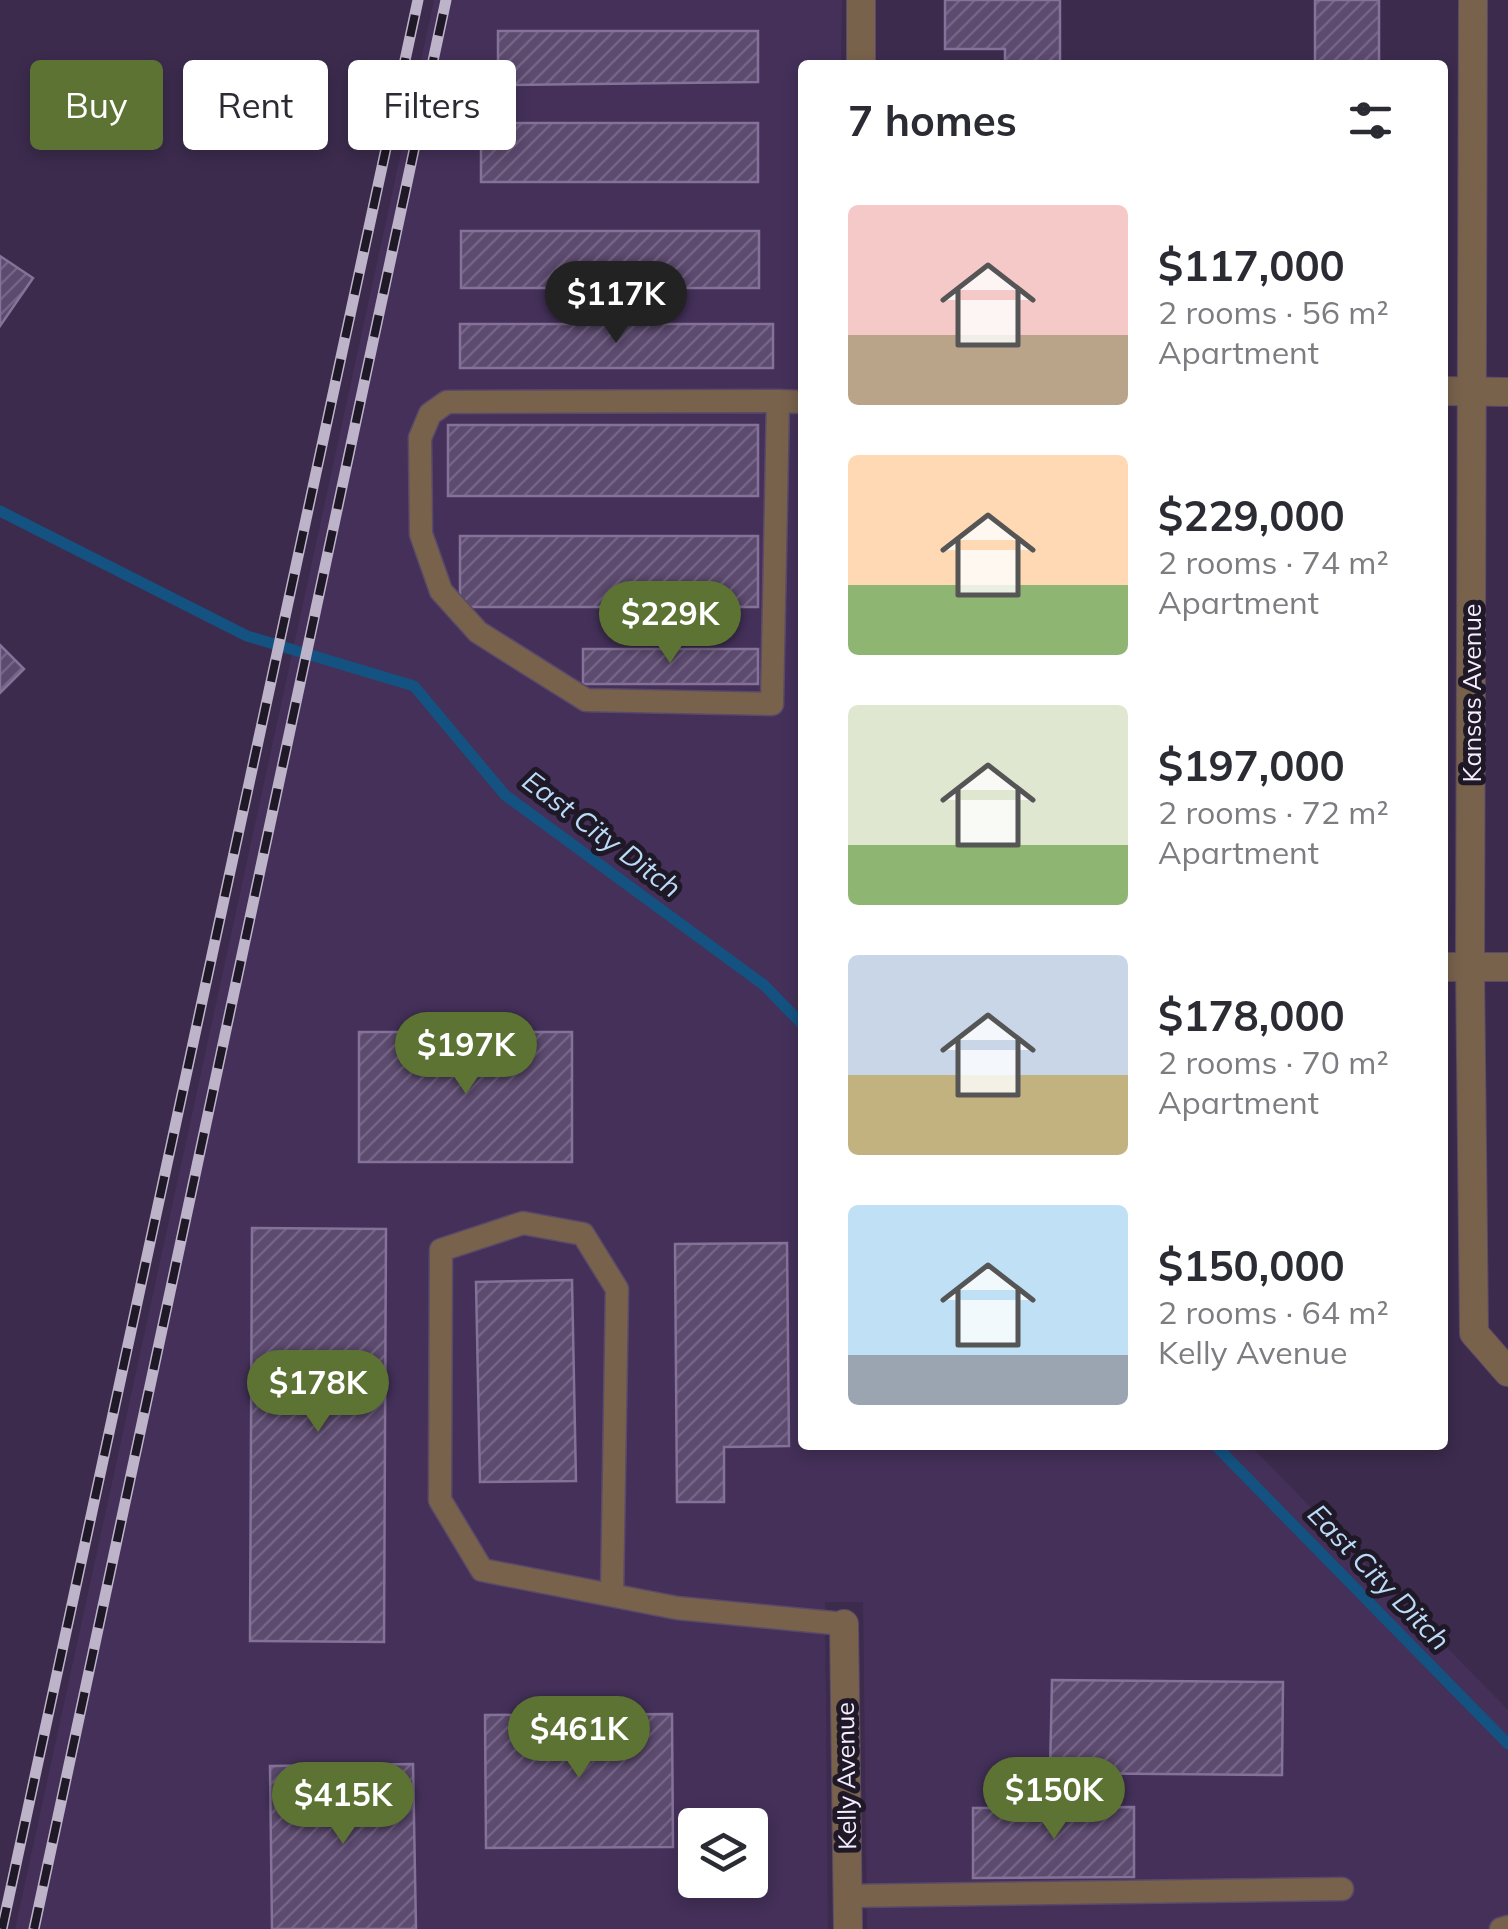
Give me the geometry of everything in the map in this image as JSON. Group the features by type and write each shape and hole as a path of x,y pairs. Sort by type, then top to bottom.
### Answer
{"street":[{"path":"861,0 861,60"},
{"name":"Kansas Avenue","path":"1473,0 1473,392 1456,967 1474,1332 1508,1372"},
{"path":"1448,391 1508,392"},
{"path":"1456,967 1508,967"},
{"name":"Kelly Avenue","path":"844,1624 848,1929"}],"lane":[{"path":"778,402 772,704 586,700 478,632 441,591 421,534 420,438 430,414 448,402 778,402 798,402"},
{"path":"612,1595 617,1289 583,1234 523,1223 441,1250 440,1500 482,1570 677,1608 844,1624"},
{"path":"847,1896 1342,1889"}],"shaded area":[{"path":"434,0 842,0 841,60 798,60 798,1450 1255,1450 1508,1710 1508,1929 867,1929 863,1602 825,1602 828,1929 15,1929 401,150 516,150 516,60 421,60"}],"building":[{"path":"945,0 1060,0 1060,60 1005,60 1005,49 945,49"},
{"path":"1315,0 1379,0 1379,60 1315,60"},
{"path":"498,31 758,31 758,82 516,85 516,60 498,60"},
{"path":"516,123 758,123 758,182 481,182 481,150 516,150"},
{"path":"461,231 759,231 759,288 461,288"},
{"path":"0,256 33,278 0,326"},
{"path":"460,324 773,324 773,368 460,368"},
{"path":"448,425 758,425 758,496 448,496"},
{"path":"460,536 758,536 758,607 460,607"},
{"path":"0,645 24,669 0,693"},
{"path":"583,649 758,649 758,684 583,684"},
{"path":"359,1032 572,1032 572,1162 359,1162"},
{"path":"252,1228 386,1229 384,1642 250,1641"},
{"path":"787,1243 789,1446 724,1447 724,1502 677,1502 675,1244"},
{"path":"572,1280 576,1481 480,1482 476,1282"},
{"path":"1052,1680 1283,1682 1282,1775 1050,1773"},
{"path":"672,1714 673,1847 486,1848 485,1715"},
{"path":"413,1764 416,1929 272,1929 270,1766"},
{"path":"1134,1807 1134,1877 973,1878 973,1808"}],"waterway":[{"name":"East City Ditch","path":"0,511 247,636 414,686 505,795 764,985 798,1020"},
{"name":"East City Ditch","path":"1220,1450 1508,1744"}],"railway":[{"path":"2,1929 418,0"},
{"path":"34,1929 446,0"}]}
